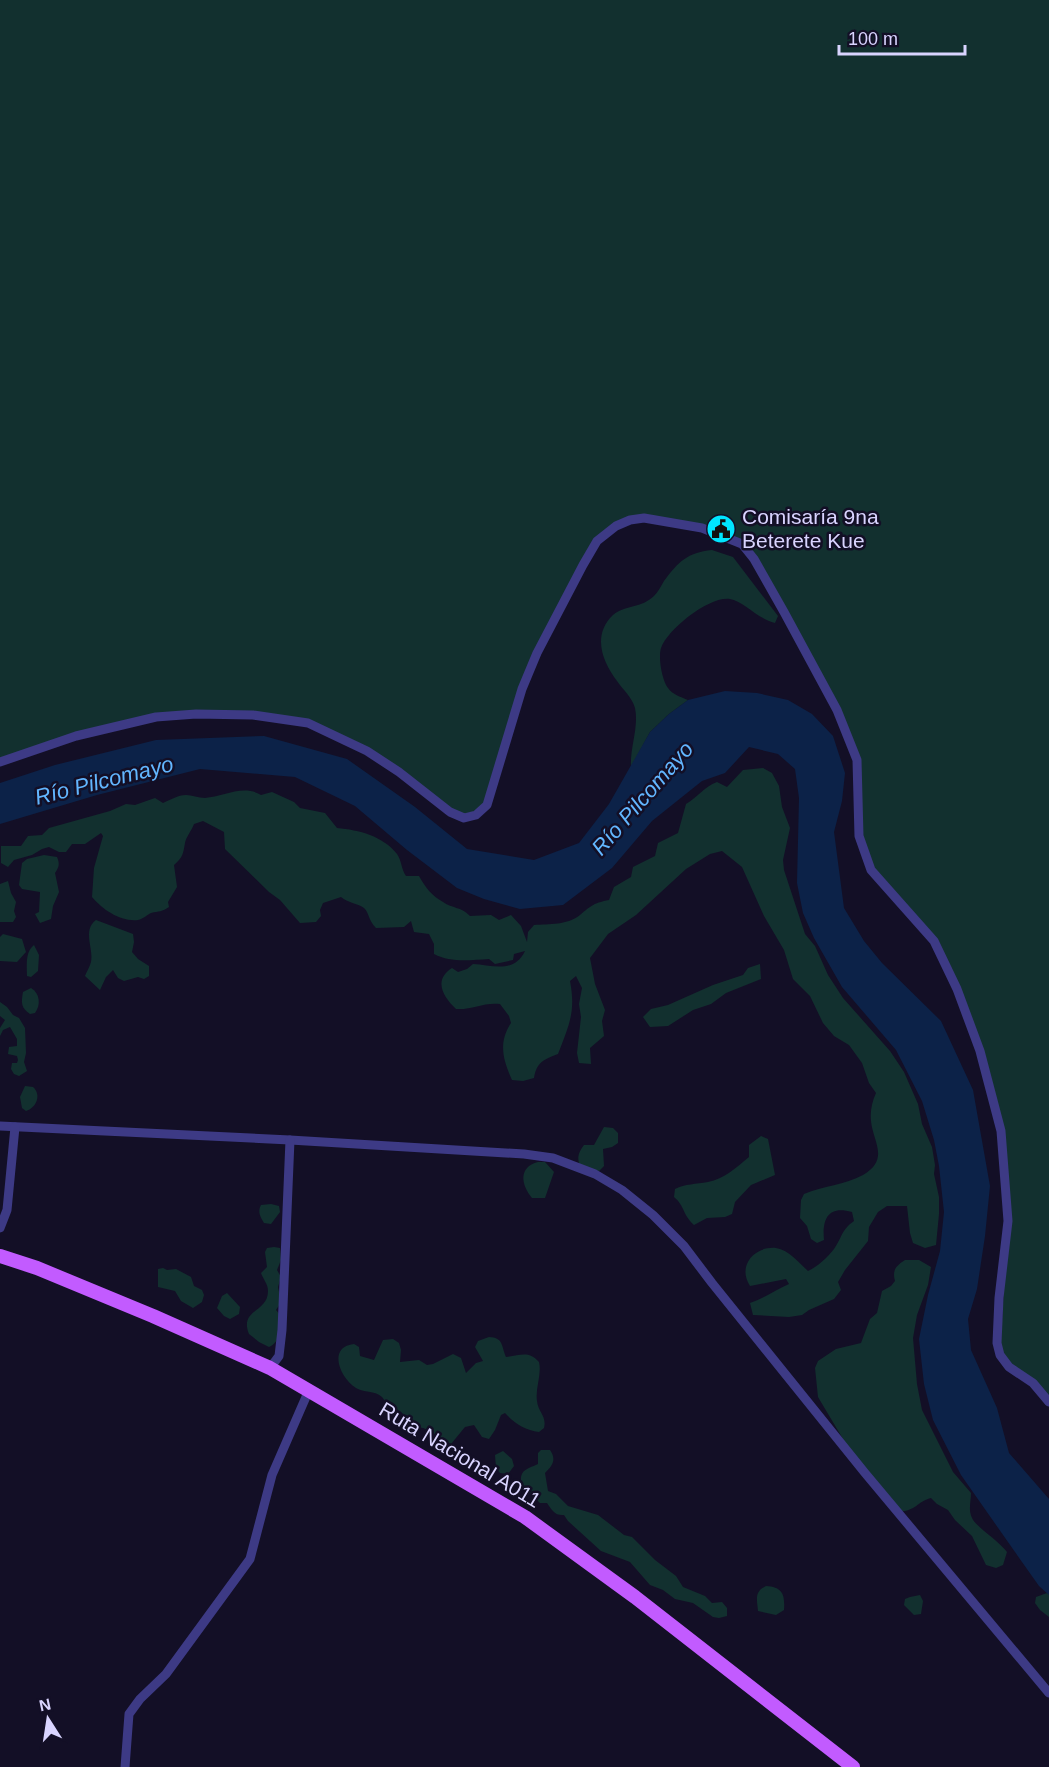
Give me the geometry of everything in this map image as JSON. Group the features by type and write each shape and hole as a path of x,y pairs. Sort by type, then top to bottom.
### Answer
{"main road":[{"name":"Ruta Nacional A011","path":"0,1256 37,1268 270,1368 525,1517 635,1597 853,1767"}],"street":[{"path":"0,762 76,736 156,717 196,714 279,717 308,723 367,751 399,772 450,813 464,818 476,815 487,805 522,689 537,653 597,541 616,526 630,520 644,518 702,528 742,544 754,559 837,710 853,750 859,778 859,836 871,870 934,940 957,989 980,1051 1001,1131 1008,1221 999,1298 997,1342 1000,1355 1009,1366 1034,1383 1049,1402"},
{"path":"0,1126 524,1154 543,1156 577,1166 622,1190 653,1215 684,1246 865,1473 1049,1693"},
{"path":"0,1228 7,1210 15,1127"},
{"path":"270,1368 279,1356 282,1330 290,1140"},
{"path":"124,1767 129,1714 140,1699 166,1674 250,1559 272,1475 309,1390"}],"green space":[{"path":"0,0 1049,0 1049,1402 1000,1355 1008,1221 1001,1131 980,1051 934,941 871,870 863,852 859,778 837,710 742,544 702,528 630,520 597,541 537,653 487,805 464,818 399,772 308,723 279,717 156,717 0,762"},
{"path":"712,550 733,557 778,616 775,623 735,600 721,599 701,608 680,623 665,640 660,657 666,684 677,696 688,700 650,732 631,767 636,722 635,708 630,697 607,665 601,648 603,631 613,615 644,603 654,596 669,574 684,559 696,553"},
{"path":"763,768 772,773 779,786 782,807 790,828 783,860 784,870 805,934 815,946 828,975 843,998 890,1051 904,1072 918,1104 922,1124 932,1147 939,1197 936,1245 925,1248 913,1243 907,1206 887,1206 878,1212 869,1227 868,1241 845,1270 838,1282 841,1290 834,1299 802,1315 789,1317 753,1315 750,1303 789,1284 786,1279 750,1286 746,1279 747,1265 750,1259 761,1250 776,1248 789,1254 808,1271 822,1262 834,1249 844,1231 854,1221 852,1212 837,1210 832,1212 824,1226 824,1240 817,1243 811,1239 807,1226 800,1218 801,1200 804,1194 863,1175 876,1163 878,1150 871,1117 876,1093 869,1083 862,1063 849,1045 834,1036 823,1023 810,996 793,979 784,950 764,916 742,867 722,851 710,854 686,869 636,915 608,934 590,958 595,984 605,1010 602,1021 604,1036 590,1048 591,1064 579,1063 577,1053 582,988 576,976 570,981 572,1010 558,1054 542,1062 534,1078 523,1081 512,1080 506,1065 503,1045 511,1023 500,1004 456,1009 444,994 441,983 446,973 452,968 458,972 473,964 509,965 515,963 525,951 514,954 513,960 495,964 489,959 461,960 440,957 434,954 434,944 429,934 414,932 411,921 404,927 376,928 364,908 341,897 323,903 320,910 321,916 316,922 300,923 280,900 225,849 224,832 203,821 194,824 182,855 174,865 177,887 168,902 169,907 138,920 125,919 113,914 92,897 94,868 103,836 101,833 85,844 72,844 66,852 59,852 49,847 14,860 8,867 1,863 1,846 21,846 28,836 42,835 49,828 110,811 126,804 135,805 155,798 163,803 183,795 205,798 240,791 261,795 272,792 294,802 300,808 325,813 337,828 354,830 378,838 397,854 406,876 419,876 439,900 470,916 491,915 499,920 511,915 521,926 527,942 528,932 534,925 570,921 593,905 609,900 614,887 631,877 633,867 655,856 658,843 678,833 686,804 708,787 717,782 727,787 743,770"},
{"path":"44,855 57,857 59,865 55,873 59,892 51,919 40,923 35,914 39,912 40,892 22,889 19,885 22,863 27,859"},
{"path":"8,881 16,902 14,911 16,917 13,922 0,922 0,884"},
{"path":"96,920 133,934 132,952 149,966 149,976 144,979 138,977 124,981 118,978 113,970 106,977 100,990 85,976 92,957 89,934"},
{"path":"3,934 22,939 26,952 17,962 0,961 0,937"},
{"path":"34,945 39,955 38,971 31,977 27,976 27,959"},
{"path":"760,964 761,979 726,993 711,1004 693,1010 668,1026 650,1027 643,1017 651,1009 668,1005 713,985 743,975 748,968"},
{"path":"31,988 38,996 39,1003 35,1013 30,1014 23,1007 22,999 23,992"},
{"path":"0,1002 19,1018 25,1028 24,1062 27,1071 19,1076 11,1069 12,1063 17,1063 17,1056 8,1054 9,1047 17,1046 17,1039 10,1027 3,1030 0,1036 0,1028 5,1020 0,1016"},
{"path":"25,1086 33,1087 37,1094 37,1101 26,1111 22,1108 20,1097"},
{"path":"604,1127 613,1128 618,1133 618,1143 603,1149 604,1166 599,1171 581,1169 578,1159 580,1151 584,1145 594,1145"},
{"path":"761,1136 768,1139 775,1175 751,1185 735,1202 732,1214 725,1217 707,1218 694,1225 674,1197 675,1189 714,1180 735,1169 749,1157 749,1145"},
{"path":"545,1162 554,1172 545,1198 532,1198 525,1188 524,1172 532,1164"},
{"path":"261,1205 279,1206 280,1212 271,1224 264,1223 259,1210"},
{"path":"267,1248 280,1248 281,1260 277,1270 281,1277 278,1287 281,1300 276,1310 281,1316 278,1338 269,1347 249,1334 247,1326 251,1315 267,1298 268,1288 261,1273 267,1267 265,1252"},
{"path":"905,1260 919,1260 931,1267 913,1338 922,1410 953,1472 971,1493 972,1518 1007,1552 1003,1565 996,1568 986,1565 972,1536 948,1510 931,1498 909,1510 897,1512 846,1444 818,1397 815,1368 818,1361 836,1349 861,1343 870,1319 877,1313 882,1291 895,1281 895,1269"},
{"path":"158,1269 176,1269 191,1277 194,1286 202,1290 204,1295 202,1302 193,1308 181,1301 175,1291 158,1287"},
{"path":"227,1293 240,1307 239,1314 230,1319 217,1308 222,1296"},
{"path":"489,1337 499,1340 506,1357 527,1355 539,1362 537,1401 545,1424 539,1432 520,1426 505,1413 501,1415 489,1439 482,1437 474,1425 465,1427 451,1444 425,1429 410,1426 401,1412 379,1395 356,1388 345,1377 339,1363 341,1351 346,1346 354,1344 359,1347 360,1356 374,1360 383,1340 393,1339 399,1343 400,1362 419,1360 427,1365 453,1354 461,1358 466,1373 476,1363 483,1361 475,1347 478,1341"},
{"path":"541,1450 550,1450 553,1457 552,1465 545,1473 548,1491 556,1494 568,1506 598,1515 624,1535 632,1537 655,1560 676,1576 683,1587 705,1596 712,1603 722,1602 727,1608 727,1616 713,1617 693,1603 675,1599 663,1590 650,1585 630,1562 601,1551 564,1515 556,1513 547,1503 540,1503 522,1488 522,1474 526,1469 538,1464 538,1453"},
{"path":"503,1451 512,1459 514,1466 508,1474 500,1473 496,1468 495,1455"},
{"path":"766,1586 776,1588 782,1593 784,1610 776,1615 758,1611 758,1593"},
{"path":"1049,1594 1049,1617 1035,1603 1036,1597"},
{"path":"920,1595 923,1601 921,1614 914,1615 904,1605 905,1599"}],"water":[{"name":"Río Pilcomayo","path":"725,691 757,693 788,700 812,714 833,736 845,773 842,801 834,832 844,908 864,941 882,963 941,1021 973,1090 990,1186 977,1289 968,1319 971,1350 997,1408 1009,1453 1049,1499 1049,1595 1039,1586 961,1475 933,1420 924,1384 919,1339 940,1251 944,1212 934,1140 922,1101 896,1050 842,987 814,938 803,913 797,883 799,798 795,769 778,754 749,747 725,773 702,781 652,821 612,868 563,905 520,909 484,899 457,888 355,806 295,777 200,769 97,795 0,824 0,783 55,765 156,740 264,736 347,759 415,807 467,849 534,860 579,843 609,804 650,732 669,714 688,700"}],"place":[{"name":"Comisaría 9na Beterete Kue","path":"721,529"}]}
